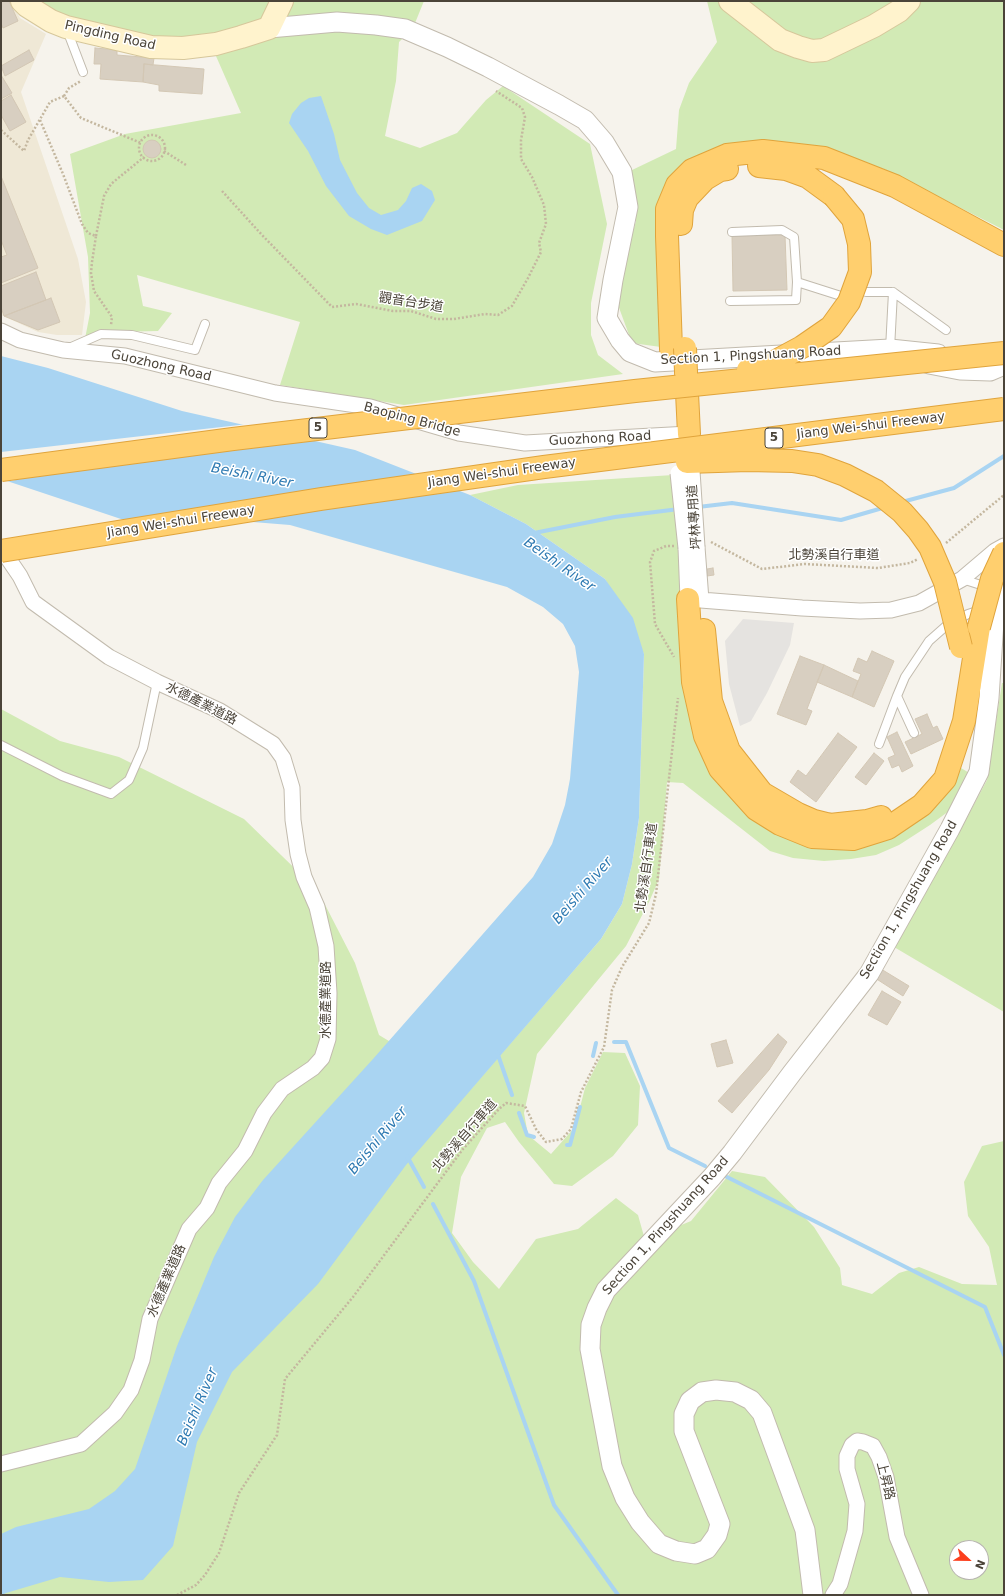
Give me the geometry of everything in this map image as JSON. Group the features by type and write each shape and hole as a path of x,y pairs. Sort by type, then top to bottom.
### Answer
{"highway":[{"path":"678,349 666,236 667,209 677,185 692,170 727,155 763,151 824,158 895,186 1004,245"},
{"path":"635,391 739,372 774,362 802,347 831,327 849,302 860,272 859,244 853,219 834,196 808,177 786,168 743,166 720,170 705,179 687,198 682,210 679,241 678,349 679,372 682,434"},
{"name":"5","path":"1,470 240,438 635,391 1004,353"},
{"name":"Jiang Wei-shui Freeway","path":"1,551 321,499 544,467 1004,409"},
{"path":"544,467 748,460 792,461 818,465 845,475 876,491 902,512 918,530 930,548 945,582 961,647 956,694 949,735 938,768 923,792 900,810 867,821 830,825 814,821 798,814 762,793 729,751 711,700 694,600"},
{"path":"694,600 693,682 705,736 720,769 756,809 780,824 812,837 853,839 888,828 922,805 945,779 964,720 979,627 992,579 1004,553"}],"main road":[{"name":"Pingding Road","path":"22,1 27,6 51,21 66,27 151,47 183,48 216,44 269,28"},
{"path":"269,28 282,1"},
{"path":"730,1 780,40 812,51 824,50 874,26 899,11 909,1"}],"street":[{"name":"Section 1, Pingshuang Road","path":"269,28 337,22 405,29 488,67 584,120 604,142 622,172 628,206 607,318 620,340 630,352 655,362 890,349 1004,359"},
{"name":"Guozhong Road","path":"1,331 20,340 63,350 125,356 275,394"},
{"path":"890,349 907,360 960,370 990,371 1004,365"},
{"name":"Baoping Bridge","path":"275,394 370,407 459,433 525,443"},
{"name":"Guozhong Road","path":"525,443 682,434"},
{"name":"坪林專用道","path":"682,434 692,546 694,600"},
{"path":"694,600 860,611 891,610 919,603 962,579 995,551 1004,546"},
{"name":"水德產業道路","path":"1,548 20,576 34,602 109,657 157,682 220,711 273,744 283,758 292,788 293,820 298,854 304,877 317,907 326,946 329,993 328,1039 322,1058 313,1068 282,1089 264,1113 245,1152 219,1183 207,1208 189,1229 150,1319 142,1360 131,1390 115,1413 81,1444 1,1464"},
{"name":"Section 1, Pingshuang Road","path":"813,1595 805,1530 762,1413 751,1400 735,1392 716,1390 702,1392 690,1401 684,1414 684,1431 720,1524 717,1535 707,1549 695,1554 682,1552 659,1544 640,1522 625,1498 612,1466 590,1349 591,1326 597,1308 606,1290 712,1177 732,1153 869,974 950,829 979,772 989,698 995,606 1004,580"},
{"name":"上昇路","path":"832,1595 840,1584 855,1531 856,1504 852,1482 847,1469 847,1456 852,1445 857,1441 873,1446 879,1457 886,1477 897,1537 921,1595"}],"lane":[{"path":"66,27 82,76"},
{"path":"730,301 796,300 797,282 794,237 782,230 732,232"},
{"path":"797,282 841,296"},
{"path":"866,292 894,292 946,330"},
{"path":"890,349 894,292"},
{"path":"63,350 100,334 110,334 132,335 194,350 205,324"},
{"path":"879,744 905,677 929,641 946,626 968,614 995,606 984,586 962,579"},
{"path":"1,745 62,776 111,794 129,780 143,748 157,682"},
{"path":"898,696 914,733"}],"path":[{"path":"1,130 24,151 28,140 50,102 64,96 69,88 82,76"},
{"name":"觀音台步道","path":"222,191 262,235 332,307 356,304 393,311 411,311 436,319 454,319 485,314 498,315 512,306 528,278 541,252 538,243 546,224 544,205 532,177 522,159 521,140 525,117 522,108 493,89"},
{"path":"64,96 81,118 141,143"},
{"path":"40,120 82,224 88,233 96,236"},
{"path":"156,135 165,145 164,151 163,156 156,160 147,160 139,149 142,140 146,136 156,135"},
{"path":"164,151 186,165"},
{"path":"110,334 112,317 94,291 91,273 96,236 104,196 111,184 144,157"},
{"path":"941,548 1004,495"},
{"name":"北勢溪自行車道","path":"676,660 655,624 650,562 654,551 666,546 692,546 711,542 762,568 805,564 878,568 910,563 922,557"},
{"name":"北勢溪自行車道","path":"177,1595 196,1585 206,1575 219,1553 239,1493 277,1435 285,1379 353,1297 463,1149 506,1103 525,1106 536,1128 546,1142 562,1139 571,1129 581,1092 604,1047 612,990 622,967 649,923 656,894 678,694"}],"shaded area":[{"path":"1,1 10,1 20,18 46,34 21,92 78,259 86,302 82,335 57,335 38,332 1,315"},
{"path":"743,619 794,623 790,645 767,693 751,721 740,726 729,684 725,641"}],"green space":[{"path":"40,1 424,1 413,28 399,42 396,81 385,136 420,148 457,133 486,100 503,86 590,144 607,224 591,303 591,335 598,355 623,374 404,405 280,385 300,322 137,275 143,306 172,313 158,331 115,332 84,344 90,313 88,257 70,154 125,134 241,113 212,47 60,18"},
{"path":"707,1 1004,1 1004,230 884,169 800,151 743,148 671,186 668,348 632,343 618,305 621,274 636,221 633,182 630,171 676,149 679,110 689,83 717,42"},
{"path":"673,475 696,705 746,802 874,840 956,765 971,774 949,811 899,845 876,855 824,861 793,858 770,851 683,783 667,782 659,879 626,946 537,1054 524,1113 528,1135 551,1154 575,1127 585,1088 603,1052 625,1053 640,1086 638,1125 613,1156 572,1186 554,1184 519,1142 505,1122 487,1128 461,1177 452,1233 473,1262 499,1289 536,1239 578,1229 616,1198 638,1215 645,1240 691,1221 732,1171 765,1177 814,1227 840,1268 842,1285 872,1294 899,1273 919,1267 962,1284 997,1285 989,1247 968,1216 964,1182 982,1146 1004,1141 1004,1595 1,1595 1,709 60,741 119,757 244,819 318,891 355,963 379,1035 470,1090 601,939 622,904 632,864 639,818 644,654 605,579 526,524 470,495 518,485"},
{"path":"1002,683 1004,683 1004,1012 894,947 954,842 987,780"}],"water":[{"path":"321,96 334,134 340,160 357,193 369,208 381,215 398,210 406,201 412,188 421,184 432,191 435,200 422,221 387,235 371,229 349,216 326,186 308,151 289,123 292,114 301,103 309,98"},
{"name":"Beishi River","path":"1,356 48,368 182,411 355,450 470,495 526,524 605,579 633,618 644,654 639,818 632,864 622,904 601,939 406,1165 318,1284 232,1372 197,1442 173,1546 143,1580 109,1582 60,1577 2,1595 1,1534 16,1527 89,1509 115,1491 135,1469 177,1346 214,1257 235,1217 263,1180 373,1059 533,877 552,844 565,805 570,779 579,672 575,646 563,624 543,607 507,587 290,525 203,518 124,520 1,479"}],"pier":[{"path":"248,424 322,440 80,468 5,482 1,481 1,452"}],"building":[{"path":"1,1 9,1 18,21 3,28 1,23"},
{"path":"95,48 117,50 117,55 154,58 153,65 144,64 143,82 100,79 101,64 94,64"},
{"path":"29,50 34,60 5,76 1,66"},
{"path":"144,64 204,69 202,94 159,91 159,85 143,82"},
{"path":"1,75 12,93 1,99"},
{"path":"11,95 26,122 10,131 1,115 1,101"},
{"path":"148,140 156,140 161,145 159,156 156,158 148,158 143,153 143,145"},
{"path":"1,176 38,268 1,283 1,257 7,255 1,240"},
{"path":"785,235 787,290 733,291 732,236"},
{"path":"36,272 46,300 4,316 1,307 1,286"},
{"path":"51,298 60,322 38,330 4,316"},
{"path":"713,568 714,575 707,576 707,569"},
{"path":"872,651 894,661 874,707 852,697 861,674 853,671 858,658 867,662"},
{"path":"800,656 824,665 807,709 812,711 806,725 777,714"},
{"path":"824,665 858,681 852,697 817,682"},
{"path":"927,714 933,728 937,726 943,739 911,754 905,742 922,734 915,719"},
{"path":"897,732 913,766 902,772 899,765 892,768 888,758 895,755 887,737"},
{"path":"838,733 857,747 816,802 790,782 798,770 806,776"},
{"path":"874,753 884,761 866,785 855,777"},
{"path":"881,969 909,986 903,996 875,978"},
{"path":"882,991 901,1002 887,1025 868,1015"},
{"path":"778,1034 787,1042 769,1070 732,1113 718,1101"},
{"path":"726,1040 733,1063 717,1067 711,1044"}],"waterway":[{"path":"902,502 954,488 1004,456"},
{"path":"698,507 732,503 841,520 886,507"},
{"name":"Beishi River","path":"534,533 615,517 679,509"},
{"path":"614,1042 626,1042 669,1148 705,1166"},
{"path":"593,1056 596,1043"},
{"path":"497,1052 512,1095"},
{"path":"567,1145 570,1145 580,1107"},
{"path":"519,1113 527,1135 534,1137"},
{"path":"407,1156 424,1187"},
{"path":"727,1177 985,1307 1004,1355"},
{"path":"433,1204 474,1281 554,1505 618,1595"}]}
